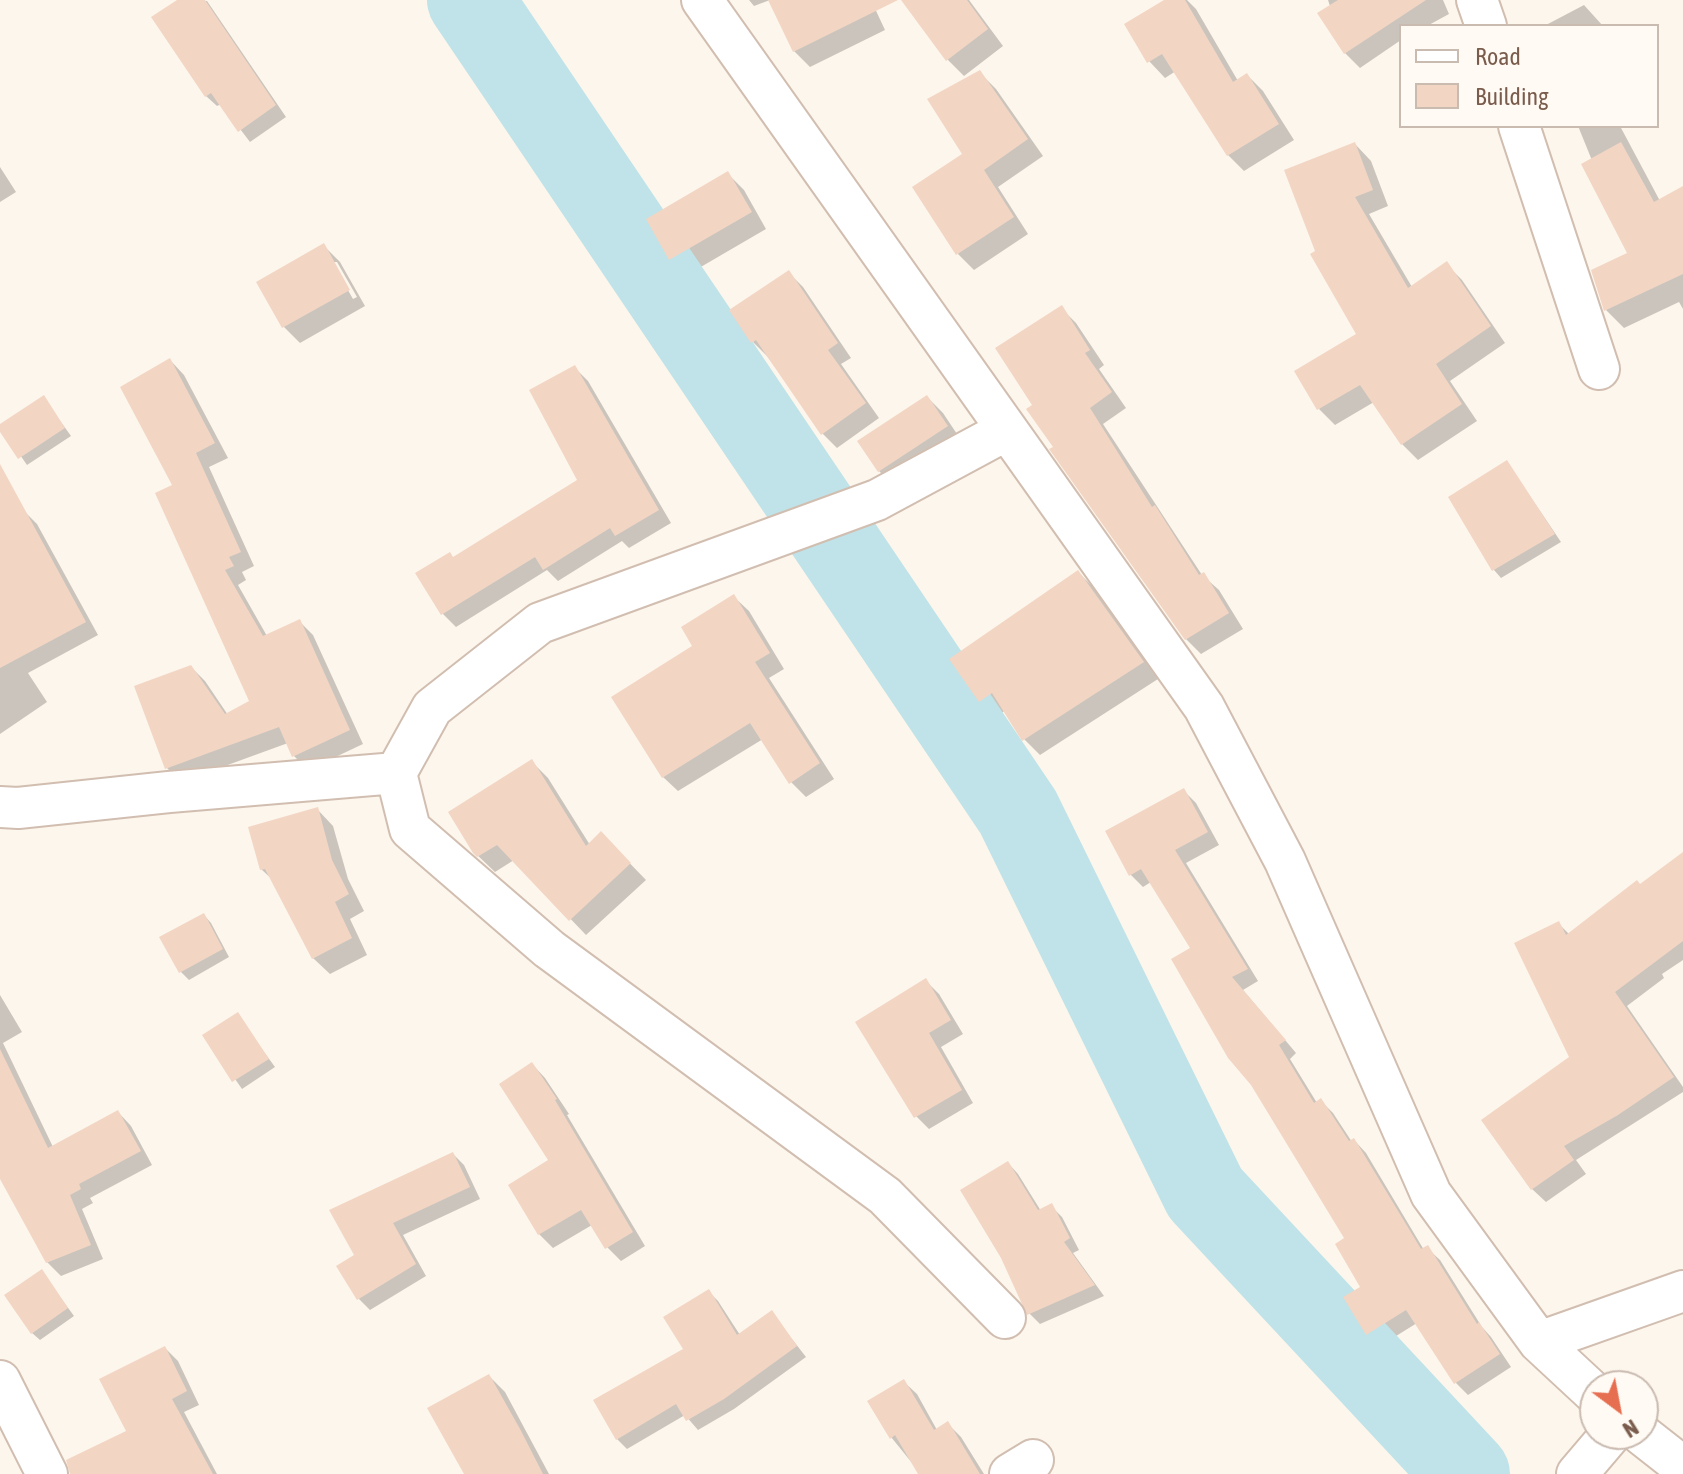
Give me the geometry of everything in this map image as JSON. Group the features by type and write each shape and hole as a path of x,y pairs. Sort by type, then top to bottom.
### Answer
{"street":[{"path":"702,0 1204,707 1285,861 1431,1194 1539,1342 1579,1379"},
{"path":"1477,0 1485,24"},
{"path":"1520,128 1599,369"},
{"path":"1005,1318 885,1196 549,949 410,829 396,773 432,708 540,623 877,500 1007,430"},
{"path":"0,807 18,808 396,773"},
{"path":"1539,1342 1683,1291"},
{"path":"0,1381 47,1474"},
{"path":"1659,1448 1683,1467"},
{"path":"1577,1474 1597,1450"}],"building":[{"path":"177,0 205,0 276,105 238,132 211,93 205,97 151,17"},
{"path":"768,0 898,0 793,52"},
{"path":"901,0 967,0 988,29 946,61"},
{"path":"1164,0 1185,0 1233,82 1247,73 1279,124 1227,156 1162,54 1147,63 1124,24"},
{"path":"1338,0 1426,0 1344,54 1317,13"},
{"path":"980,70 1028,139 984,170 1014,217 956,255 912,187 962,154 927,99"},
{"path":"1355,142 1373,190 1355,197 1408,288 1447,261 1491,326 1436,364 1462,404 1401,445 1360,385 1317,410 1294,371 1356,334 1310,254 1315,251 1284,170"},
{"path":"1621,142 1654,202 1683,186 1683,274 1604,311 1591,270 1627,253 1581,164"},
{"path":"728,171 752,212 669,260 646,219"},
{"path":"324,243 350,290 282,328 256,282"},
{"path":"789,270 838,343 828,350 866,403 821,435 756,340 751,343 729,310"},
{"path":"1062,305 1090,350 1085,353 1112,392 1090,408 1152,507 1155,505 1199,575 1204,572 1229,613 1185,640 1049,449 1053,447 1026,409 1032,405 995,348"},
{"path":"170,358 215,443 196,453 241,552 229,557 234,566 225,570 263,636 300,619 350,730 292,757 279,727 165,769 134,686 191,665 225,714 249,701 155,493 172,485 120,387"},
{"path":"575,365 659,510 615,536 610,528 543,570 535,557 441,615 415,573 450,552 453,557 577,480 529,390"},
{"path":"44,395 65,428 18,459 0,432 0,424"},
{"path":"927,395 948,426 878,472 857,441"},
{"path":"1507,460 1555,534 1492,571 1448,497"},
{"path":"0,464 86,622 0,668"},
{"path":"1078,570 1144,662 1022,741 992,693 979,702 949,659"},
{"path":"734,594 770,653 755,662 820,763 789,784 750,723 662,778 611,697 692,646 681,627"},
{"path":"532,759 586,846 601,831 631,863 569,921 497,845 477,857 448,812"},
{"path":"1184,788 1208,832 1175,850 1248,969 1232,977 1286,1040 1279,1045 1314,1103 1321,1098 1349,1141 1354,1138 1421,1249 1428,1245 1477,1324 1479,1322 1500,1354 1454,1384 1406,1310 1366,1335 1343,1297 1360,1287 1335,1244 1344,1238 1251,1085 1228,1058 1171,959 1190,948 1141,869 1129,876 1105,831"},
{"path":"318,807 332,860 349,894 335,902 352,938 312,959 265,869 260,870 248,827"},
{"path":"1683,852 1683,941 1615,992 1674,1077 1618,1115 1564,1146 1574,1160 1531,1190 1481,1120 1569,1057 1514,943 1559,921 1566,935 1637,880 1640,884"},
{"path":"204,913 223,949 179,973 159,937"},
{"path":"926,978 951,1020 929,1033 962,1090 914,1118 855,1022"},
{"path":"238,1012 269,1059 232,1082 202,1035"},
{"path":"0,1049 48,1148 118,1110 141,1151 79,1184 81,1189 70,1195 91,1245 46,1263 0,1179"},
{"path":"532,1062 557,1099 633,1232 605,1249 581,1210 538,1235 508,1185 548,1160 499,1084"},
{"path":"453,1152 470,1187 393,1223 416,1264 357,1300 336,1266 354,1255 329,1210"},
{"path":"1008,1161 1038,1210 1052,1203 1070,1238 1064,1242 1095,1285 1027,1315 1001,1258 960,1190"},
{"path":"42,1269 68,1308 31,1334 4,1295"},
{"path":"709,1289 737,1335 772,1310 797,1346 724,1399 686,1421 676,1404 616,1440 593,1400 683,1349 663,1317"},
{"path":"165,1346 187,1391 172,1399 213,1474 70,1474 66,1460 126,1431 99,1379"},
{"path":"489,1374 543,1474 464,1474 427,1408"},
{"path":"904,1379 934,1430 948,1421 980,1474 918,1474 895,1435 890,1439 867,1401"}],"waterway":[{"path":"470,0 1018,812 1205,1193 1467,1474"}]}
